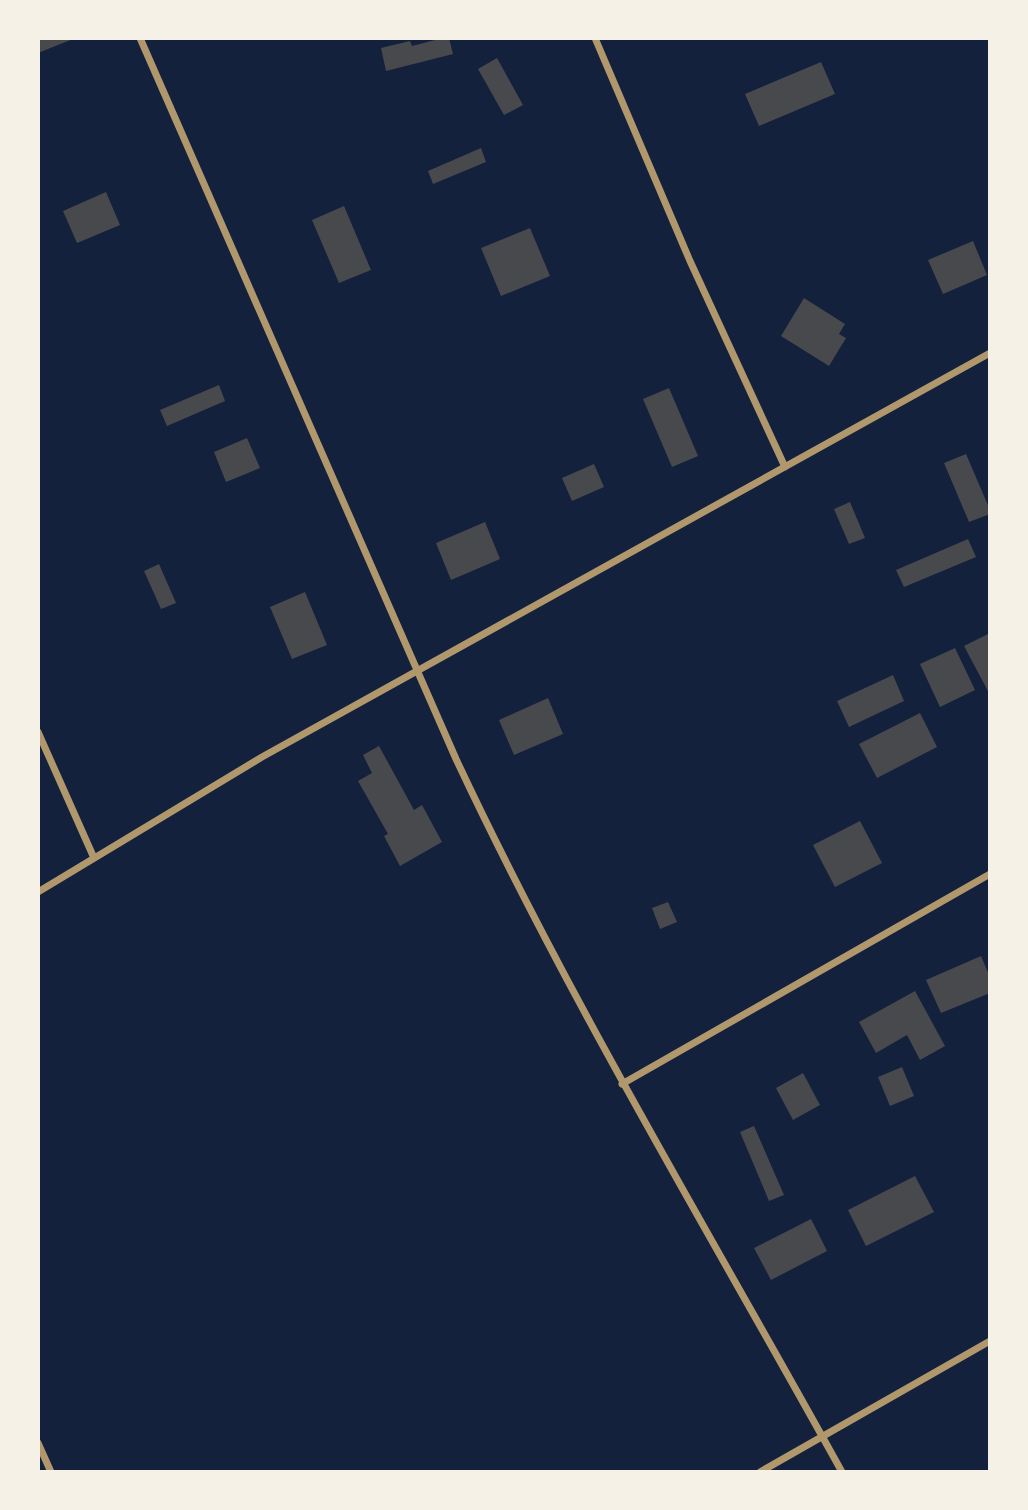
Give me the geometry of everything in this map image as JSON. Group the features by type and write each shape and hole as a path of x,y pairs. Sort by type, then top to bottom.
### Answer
{"street":[{"path":"141,38 505,863 622,1084 842,1472"},
{"path":"594,38 690,261 785,467"},
{"path":"38,892 262,757 989,353"},
{"path":"38,732 94,858"},
{"path":"622,1084 989,874"},
{"path":"760,1472 989,1341"},
{"path":"38,1443 51,1472"}],"building":[{"path":"38,38 73,38 73,39 38,53"},
{"path":"449,38 453,54 386,71 381,48 410,41 412,46"},
{"path":"497,58 523,105 504,115 478,69"},
{"path":"821,62 835,94 759,126 745,94"},
{"path":"481,148 486,162 433,184 428,171"},
{"path":"106,192 120,225 77,243 63,211"},
{"path":"344,206 371,270 339,283 312,220"},
{"path":"530,228 550,276 501,296 481,248"},
{"path":"973,241 987,275 943,294 928,260"},
{"path":"804,298 845,324 839,334 846,338 829,366 781,336"},
{"path":"219,385 225,401 167,426 160,410"},
{"path":"669,388 698,456 672,467 643,399"},
{"path":"247,438 260,468 226,482 214,452"},
{"path":"966,454 990,510 990,514 969,522 944,463"},
{"path":"594,464 604,487 572,501 562,478"},
{"path":"850,502 865,538 849,544 834,509"},
{"path":"485,522 500,559 451,580 436,543"},
{"path":"968,539 976,557 904,587 896,570"},
{"path":"159,564 176,603 161,609 144,571"},
{"path":"305,592 327,645 292,659 270,607"},
{"path":"990,633 990,695 964,646"},
{"path":"955,648 975,690 940,707 920,664"},
{"path":"893,675 904,701 849,727 837,701"},
{"path":"548,698 563,734 514,755 499,720"},
{"path":"920,713 937,747 877,778 859,744"},
{"path":"379,746 414,810 422,805 442,842 400,866 384,836 388,834 358,781 372,773 363,755"},
{"path":"860,821 882,863 835,887 813,845"},
{"path":"668,902 677,922 660,929 652,908"},
{"path":"981,956 990,977 990,993 941,1013 926,980"},
{"path":"915,991 945,1046 920,1060 907,1035 876,1053 859,1022"},
{"path":"902,1067 914,1096 890,1106 878,1077"},
{"path":"803,1073 820,1105 793,1120 776,1088"},
{"path":"754,1126 784,1195 769,1201 740,1132"},
{"path":"915,1176 934,1212 866,1246 848,1210"},
{"path":"811,1219 827,1251 771,1280 754,1248"}]}
